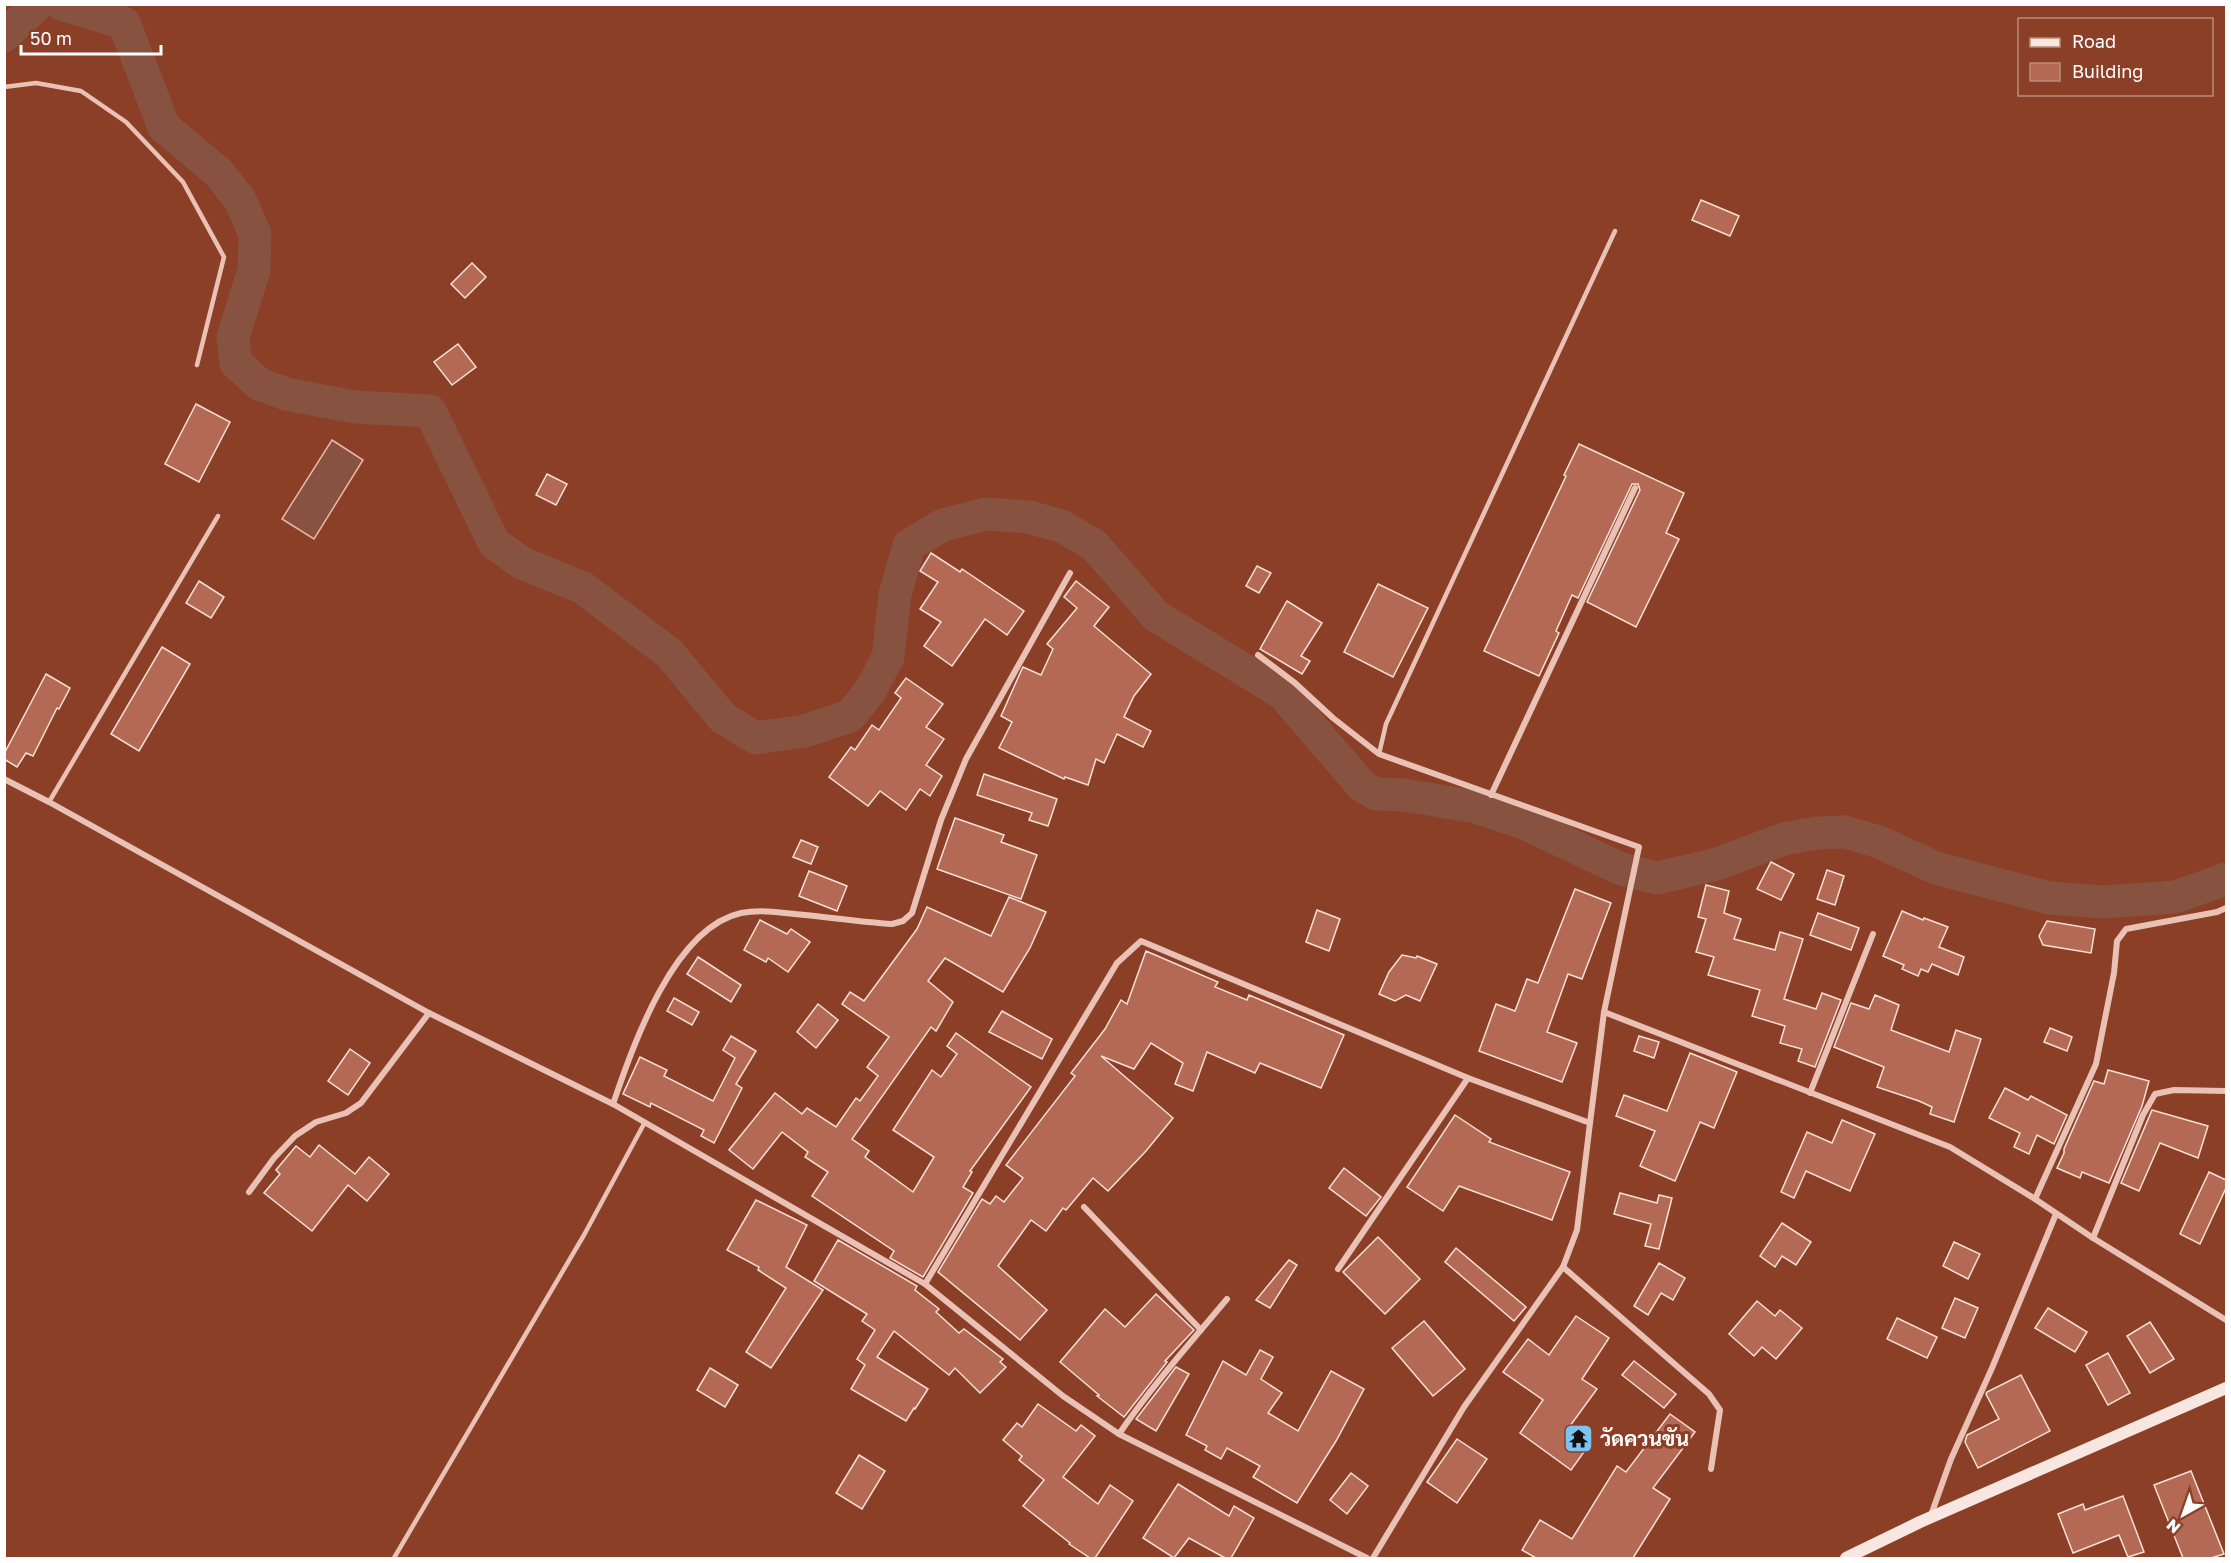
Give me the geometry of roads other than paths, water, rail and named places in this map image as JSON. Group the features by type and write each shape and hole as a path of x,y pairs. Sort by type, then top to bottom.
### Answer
{"main road":[{"path":"1846,1558 1930,1518 2226,1388"}],"street":[{"path":"1491,795 1635,488"},
{"path":"613,1104 634,1044 651,1006 688,951 710,927 725,918 743,913 768,911 892,924 903,921 912,913 941,820 966,759 1070,573"},
{"path":"1258,655 1295,683 1333,718 1378,754 1639,847 1604,1012 1577,1230 1563,1267 1464,1407 1373,1558"},
{"path":"4,779 429,1013 645,1122 925,1284 1063,1396 1119,1434 1367,1558"},
{"path":"2035,1199 2096,1064 2114,973 2117,941 2126,929 2217,912 2226,908"},
{"path":"1810,1093 1873,934"},
{"path":"925,1284 1117,963 1141,941 1468,1078 1590,1123"},
{"path":"1604,1012 1950,1147 2226,1320"},
{"path":"249,1192 274,1158 295,1136 316,1122 346,1113 361,1103 429,1013"},
{"path":"1338,1269 1468,1078"},
{"path":"2092,1238 2143,1115 2155,1094 2174,1090 2226,1091"},
{"path":"1084,1207 1201,1330"},
{"path":"1930,1518 1951,1459 1992,1368 2056,1214"},
{"path":"1563,1267 1709,1394 1720,1410 1711,1468"},
{"path":"1119,1434 1143,1398 1227,1299"}],"lane":[{"path":"4,87 36,83 81,91 126,122 183,182 224,256 196,365"},
{"path":"1378,754 1386,724 1615,231"},
{"path":"49,802 218,516"},
{"path":"394,1558 578,1245 645,1122"}],"waterway":[{"path":"4,36 38,4"},
{"path":"61,4 124,23 164,127 218,172 240,200 255,234 254,270 233,337 236,363 259,384 286,394 355,407 430,411 494,543 522,563 583,588 669,653 723,718 756,738 805,731 850,716 870,691 888,657 895,595 909,545 943,525 986,514 1029,517 1061,526 1094,545 1156,616 1282,693 1362,786 1376,794 1404,795 1476,807 1526,824 1621,869 1657,878 1717,864 1784,839 1816,833 1845,832 1879,842 1936,868 2049,898 2103,902 2175,897 2226,879"}],"place":[{"name":"วัดควนขัน","path":"1579,1439"}]}
